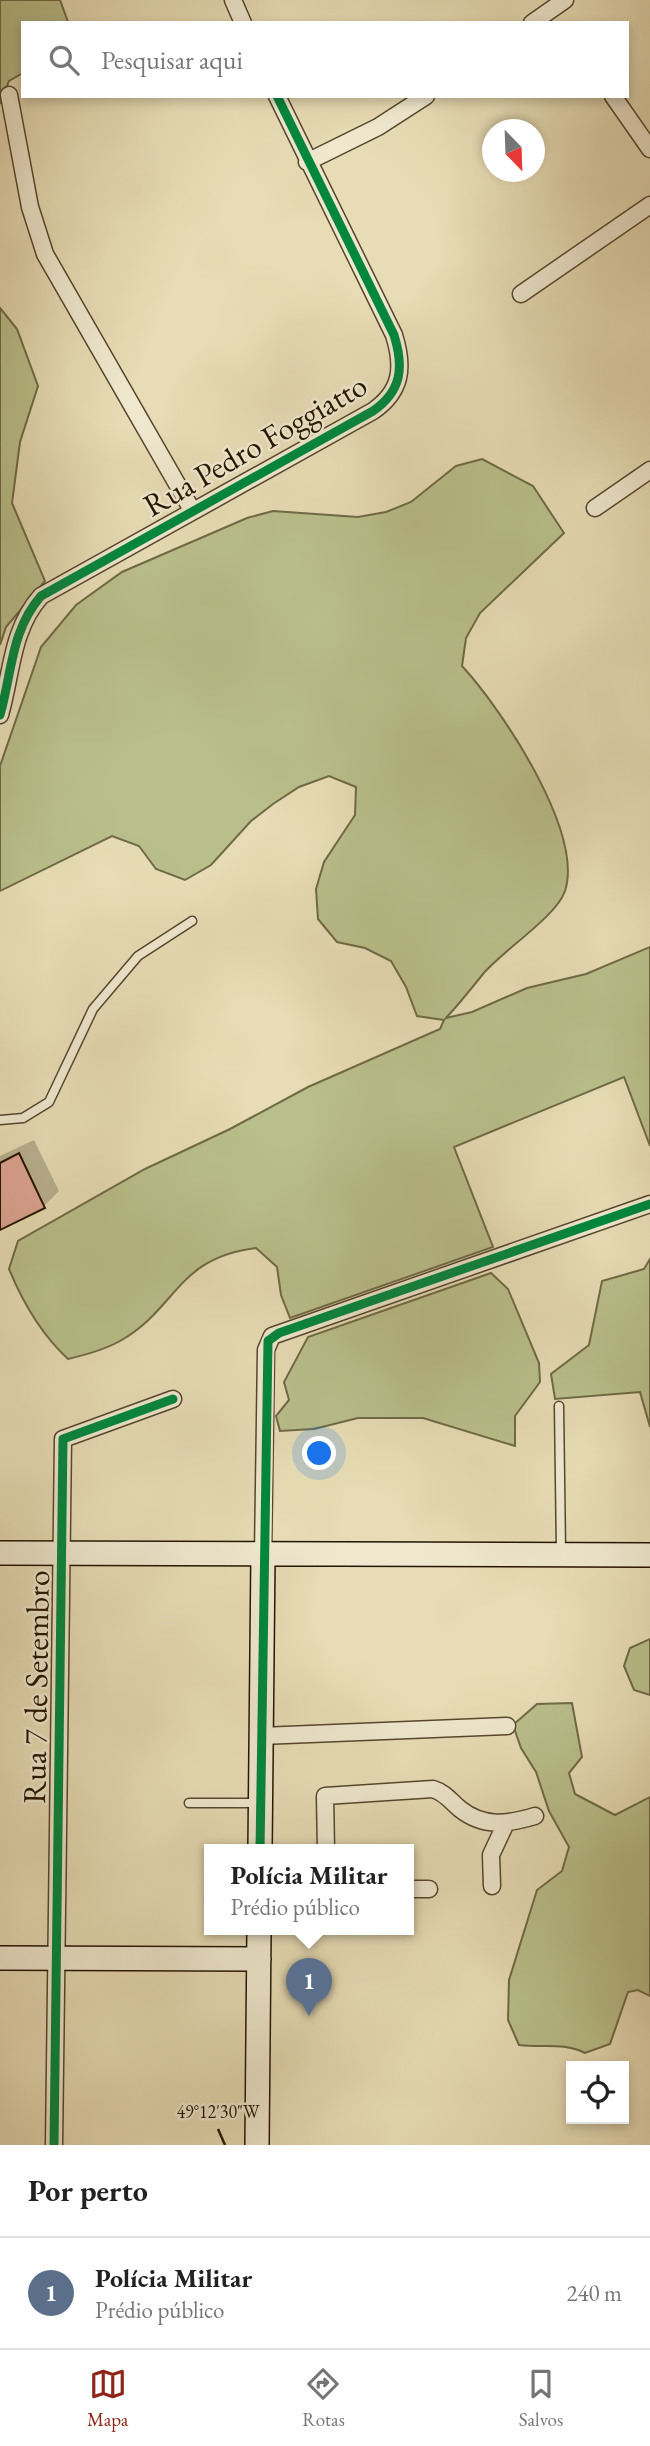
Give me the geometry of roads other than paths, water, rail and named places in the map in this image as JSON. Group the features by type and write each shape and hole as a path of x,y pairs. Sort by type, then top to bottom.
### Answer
{"street":[{"path":"233,0 242,21"},
{"path":"535,21 558,4"},
{"path":"9,95 30,206 45,254 192,510"},
{"name":"Rua Pedro Foggiatto","path":"0,715 16,636 22,621 41,596 373,411 387,401 396,388 401,369 394,335 277,98"},
{"path":"307,162 378,127 423,98"},
{"path":"614,98 650,149"},
{"path":"521,294 650,205"},
{"path":"596,508 650,470"},
{"path":"260,1844 268,1341 279,1333 650,1204"},
{"name":"Rua 7 de Setembro","path":"54,2145 63,1439 173,1399"},
{"path":"0,1553 650,1555"},
{"path":"261,1736 507,1726"},
{"path":"326,1844 325,1796 433,1789 444,1792 469,1815 505,1825 535,1816"},
{"path":"492,1886 491,1854 505,1825"},
{"path":"414,1889 429,1889"},
{"path":"257,2145 259,1935"},
{"path":"0,1958 259,1959"}],"lane":[{"path":"0,1120 23,1118 49,1102 93,1009 138,956 192,921"},
{"path":"559,1406 561,1555"},
{"path":"189,1803 261,1803"}],"place":[{"name":"Polícia Militar","path":"309,2016"}]}
